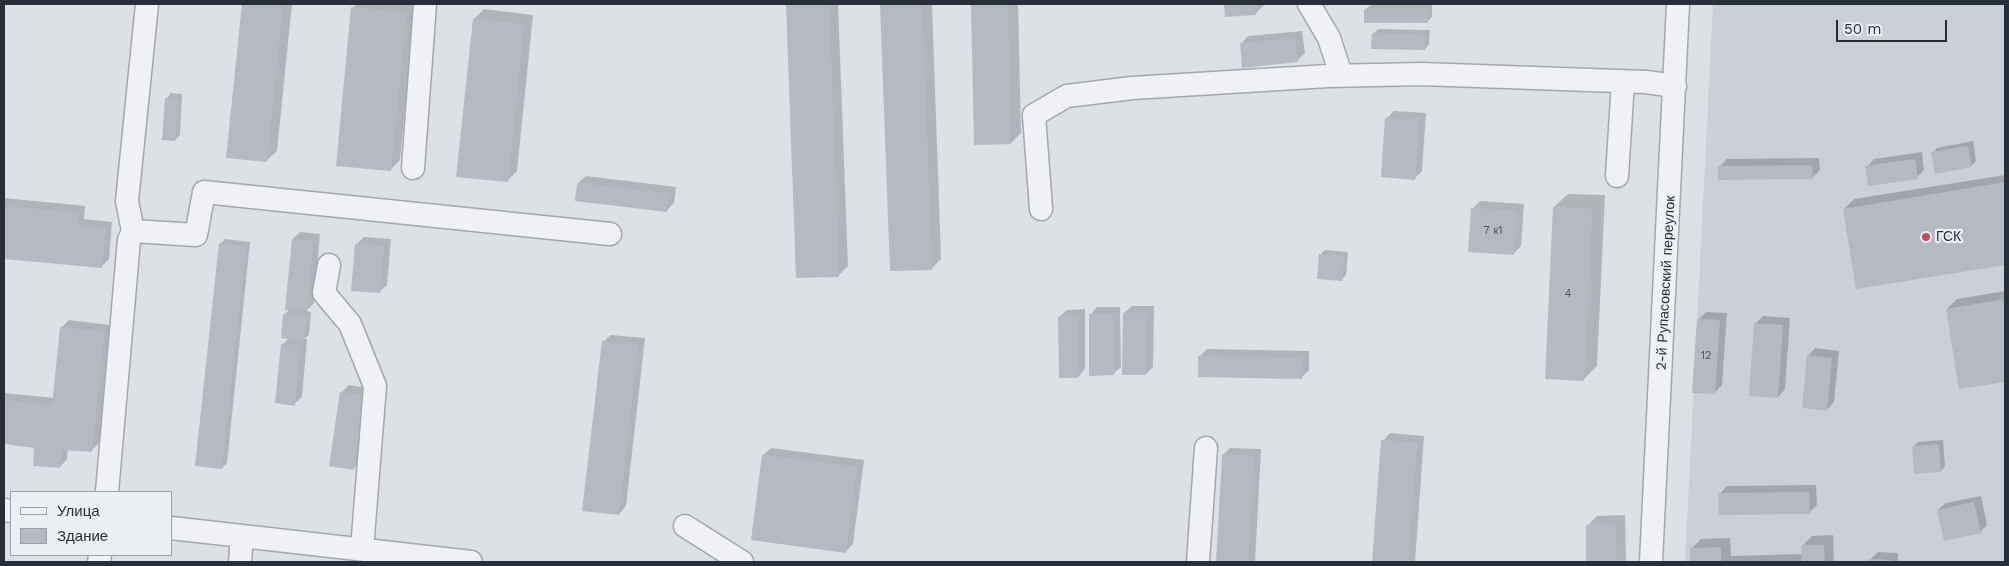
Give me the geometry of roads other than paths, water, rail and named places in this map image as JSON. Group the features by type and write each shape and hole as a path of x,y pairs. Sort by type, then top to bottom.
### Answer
{"street":[{"path":"107,491 130,240 133,230 126,201 146,4"},
{"path":"413,168 425,4"},
{"path":"1309,4 1329,38 1340,75"},
{"name":"2-й Рупасовский переулок","path":"1651,562 1678,4"},
{"path":"1041,209 1034,115 1067,96 1132,88 1340,75 1421,74 1623,81 1675,86"},
{"path":"1617,176 1623,81"},
{"path":"133,230 196,234 204,192 610,234"},
{"path":"328,265 324,293 350,324 375,386 362,550"},
{"path":"1198,562 1206,448"},
{"path":"685,526 742,562"},
{"path":"172,528 471,562"},
{"path":"240,562 242,536"}],"place":[{"name":"ГСК","path":"1926,237"}]}
